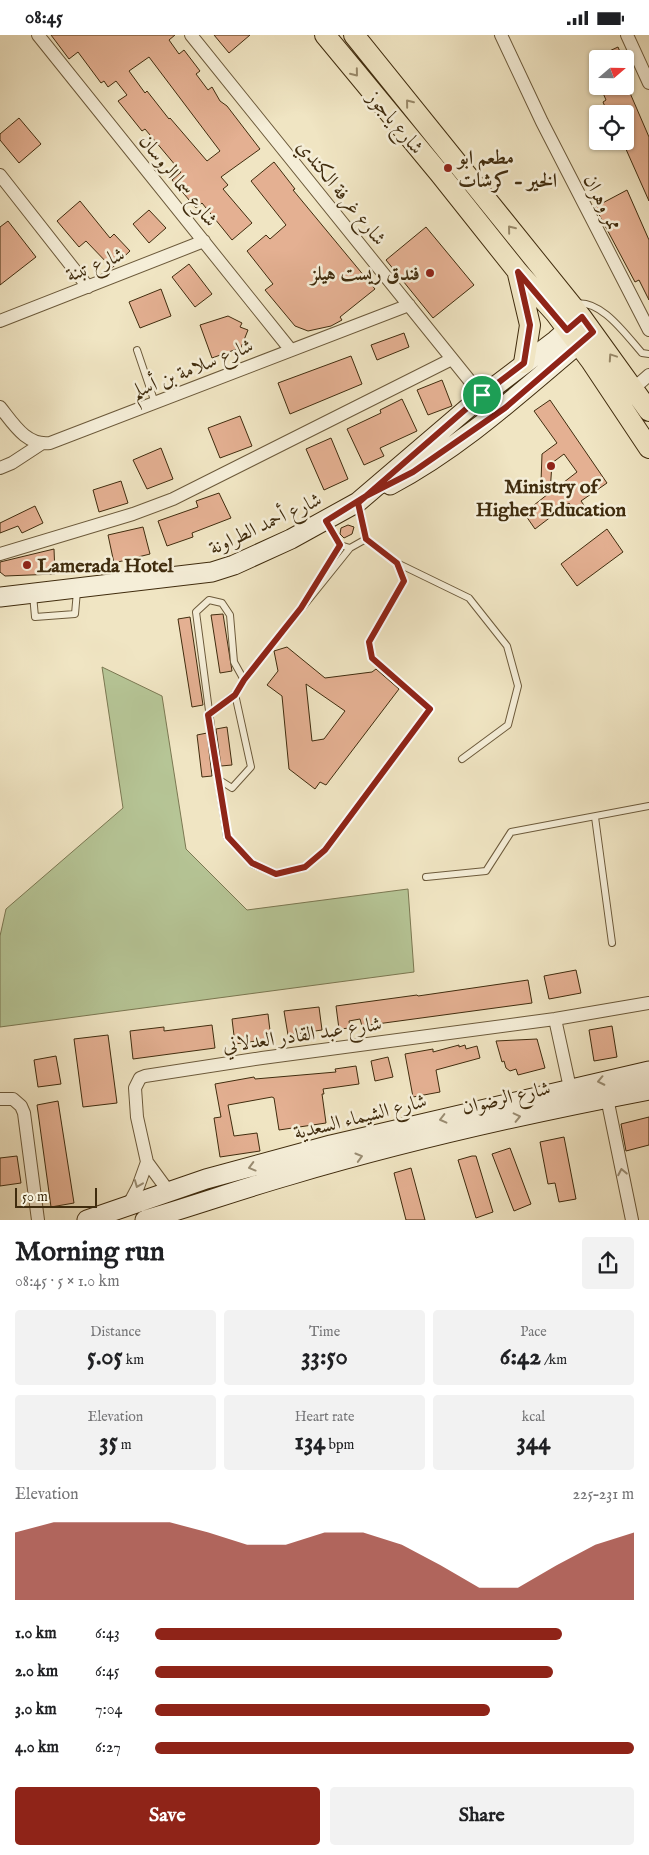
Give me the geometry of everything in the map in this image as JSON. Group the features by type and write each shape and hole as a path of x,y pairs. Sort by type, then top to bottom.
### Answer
{"main road":[{"name":"شارع ياجوز","path":"324,35 440,174 518,272 579,326 649,448"},
{"name":"شارع ياجوز","path":"354,35 579,326 633,389 649,411"},
{"path":"518,272 530,325 524,363"},
{"name":"شارع أحمد الطراونة","path":"362,499 482,395 556,340 579,326"},
{"name":"شارع أحمد الطراونة","path":"0,597 33,595 212,573 242,562 326,521 362,499 413,472 505,408 579,326"},
{"name":"شارع الشيماء السعدية","path":"87,1220 169,1192 289,1166 331,1145 649,1071"},
{"name":"شارع الرضوان","path":"145,1220 289,1166 336,1163 410,1142 649,1090"},
{"path":"331,1145 336,1163"}],"street":[{"name":"شارع سما الروسان","path":"38,35 290,349"},
{"name":"شارع غرفة الكندي","path":"191,35 482,395"},
{"name":"ممر وهران","path":"501,35 542,122 649,330"},
{"path":"627,35 649,83"},
{"path":"0,175 88,287"},
{"name":"شارع تبنة","path":"0,321 204,241"},
{"name":"شارع سلامة بن أسلم","path":"0,468 12,463 41,444 57,440 155,403 290,349 409,305"},
{"path":"0,554 173,499 452,359"},
{"path":"633,389 649,375"},
{"path":"0,407 23,435 41,444"},
{"name":"شارع عبد القادر العدلاني","path":"169,1192 147,1162 138,1117 135,1088 140,1078 149,1074 555,1019 649,1003"},
{"path":"555,1019 570,1088"},
{"path":"607,1098 632,1220"},
{"path":"0,1099 14,1099 24,1113 38,1220"},
{"path":"128,1206 147,1162"}],"lane":[{"path":"579,326 583,301 598,308 642,353 649,354"},
{"path":"137,350 155,403"},
{"path":"362,499 366,539 397,563 469,598 508,646 518,686 508,725 462,759"},
{"path":"326,521 340,545 350,548"},
{"path":"208,715 235,695 244,680 350,548 366,539"},
{"path":"301,608 340,545"},
{"path":"244,680 234,662 230,615 222,603 210,600 196,612 208,715 228,837 252,863 276,874 305,867 325,850 430,709 372,658 369,642 404,581 397,563"},
{"path":"218,779 232,788 251,767 235,695"},
{"path":"426,877 486,871 511,832 649,807"},
{"path":"595,817 612,943"}],"green space":[{"path":"102,667 162,696 186,849 247,910 408,889 414,972 0,1027 0,936 6,909 123,808"}],"building":[{"path":"51,35 175,35 169,40 179,54 184,50 200,71 196,74 208,90 212,87 220,101 227,106 260,149 221,177 228,185 223,189 252,223 232,240 202,203 196,208 172,180 181,172 145,129 142,131 118,101 127,95 116,81 108,87 104,81 101,83 78,52 69,59","holes":["149,57 220,151 207,161 169,119 147,91 145,93 129,71"]},
{"path":"214,35 250,35 229,53"},
{"path":"604,95 631,95 649,137 649,201 626,150 634,150 634,105 604,105 603,102 606,100"},
{"path":"19,118 41,144 19,163 0,140 0,134"},
{"path":"274,162 295,189 293,190 375,289 340,317 342,320 331,326 308,331 295,326 265,290 273,284 247,251 266,235 270,239 286,225 251,181"},
{"path":"627,190 649,240 649,300 639,280 635,282 595,207"},
{"path":"80,201 110,238 114,234 130,251 112,268 86,241 79,247 57,221"},
{"path":"149,210 166,228 149,243 133,224"},
{"path":"8,221 36,257 0,285 0,227"},
{"name":"فندق ريست هيلز","path":"426,227 474,285 433,318 386,260"},
{"path":"189,264 212,294 195,307 172,277"},
{"path":"161,289 171,316 140,328 129,302"},
{"path":"228,316 242,323 240,327 248,330 240,350 237,349 212,358 200,325"},
{"path":"404,333 409,347 377,360 371,345"},
{"path":"351,356 362,384 290,414 278,383"},
{"path":"442,380 452,406 428,415 417,390"},
{"path":"402,399 417,431 380,448 384,456 364,465 347,429 381,413 380,410"},
{"path":"550,400 607,483 581,501 586,508 578,515 569,503 535,529 524,513 548,494 541,482 542,454 557,443 534,411","holes":["564,454 577,472 550,493 552,463"]},
{"path":"240,416 252,446 220,458 208,428"},
{"path":"331,438 348,479 324,490 306,449"},
{"path":"161,448 173,479 147,489 133,460"},
{"path":"121,481 128,503 99,512 93,490"},
{"path":"219,493 231,518 192,533 193,537 167,546 158,521 198,507 196,501"},
{"path":"35,506 43,523 22,533 18,526 0,533 0,523"},
{"path":"348,525 354,527 352,534 344,538 340,534 341,528"},
{"path":"143,527 150,554 114,563 108,535"},
{"path":"607,529 623,552 577,586 561,564"},
{"name":"Lamerada Hotel","path":"54,549 55,574 5,576 0,572 0,562"},
{"path":"223,614 232,671 220,673 211,615"},
{"path":"190,617 203,705 192,707 178,619"},
{"path":"287,647 325,678 372,672 376,669 399,689 326,785 320,782 315,789 289,769 282,696 267,685 278,671 274,651","holes":["306,684 345,711 324,739 312,741"]},
{"path":"227,727 232,765 221,766 216,729"},
{"path":"207,733 212,776 202,777 197,735"},
{"path":"576,970 581,993 549,999 544,976"},
{"path":"528,980 532,1003 362,1026 360,1019 349,1021 350,1028 339,1029 336,1006"},
{"path":"319,1007 322,1030 288,1035 284,1011"},
{"path":"268,1014 271,1039 235,1044 232,1019"},
{"path":"212,1025 215,1048 133,1059 130,1031 164,1027 164,1031"},
{"path":"612,1026 617,1057 594,1061 589,1030"},
{"path":"108,1035 117,1103 83,1107 74,1039"},
{"path":"537,1039 545,1068 518,1075 516,1069 510,1071 506,1068 504,1061 502,1062 496,1041"},
{"path":"459,1045 459,1047 465,1045 466,1049 477,1046 480,1058 436,1070 440,1092 413,1097 405,1054 433,1049 433,1052"},
{"path":"56,1056 61,1084 38,1087 34,1060"},
{"path":"388,1057 393,1077 375,1081 371,1061"},
{"path":"356,1066 359,1084 323,1089 326,1123 279,1130 274,1098 272,1097 228,1105 234,1136 257,1133 260,1151 220,1157 214,1118 221,1117 215,1084 254,1077 255,1079 336,1072 335,1069"},
{"path":"58,1101 74,1203 51,1207 37,1105"},
{"path":"649,1117 649,1145 626,1151 621,1124"},
{"path":"564,1137 576,1199 559,1202 555,1183 548,1184 540,1142"},
{"path":"510,1148 531,1204 514,1211 492,1154"},
{"path":"17,1156 21,1183 0,1186 0,1158"},
{"path":"476,1156 493,1212 476,1218 458,1160"},
{"path":"411,1168 425,1220 406,1220 394,1173"}],"place":[{"name":"مطعم ابو الخير - كرشات","path":"448,168"},
{"name":"فندق ريست هيلز","path":"430,273"},
{"name":"Ministry of Higher Education","path":"551,466"},
{"name":"Lamerada Hotel","path":"27,565"}],"route":[{"path":"482,395 382,481 358,503 366,539 397,563 404,581 369,642 372,658 430,709 325,850 305,867 276,874 252,863 228,837 208,715 235,695 244,680 301,608 340,545 326,521 358,503 366,496 413,472 505,408 593,332 582,317 567,330 518,272 530,325 524,363 482,395"}]}
